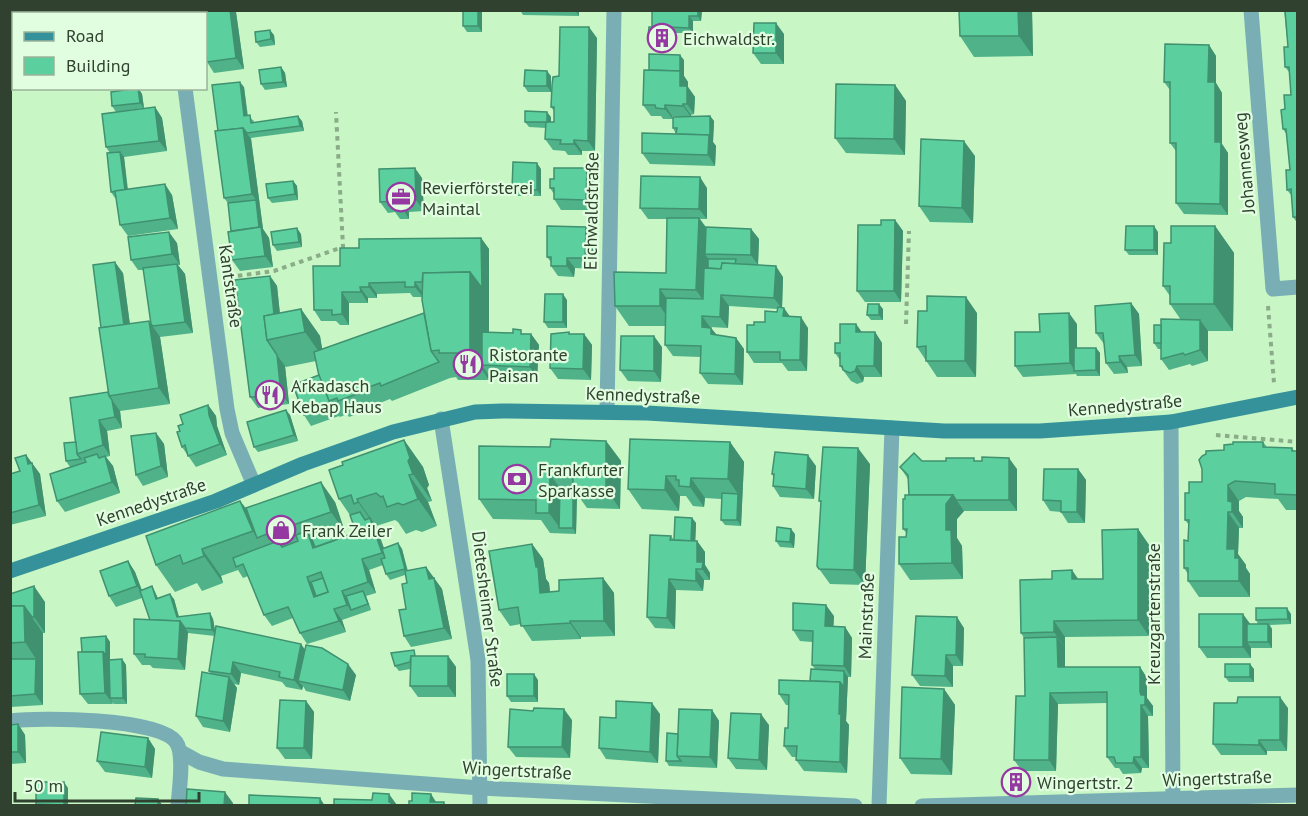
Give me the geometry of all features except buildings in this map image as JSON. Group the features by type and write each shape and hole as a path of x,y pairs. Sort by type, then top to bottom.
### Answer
{"main road":[{"name":"Kennedystraße","path":"10,571 216,501 303,464 393,432 475,412 608,412 944,431 1040,431 1171,422 1298,397"}],"street":[{"name":"Eichwaldstraße","path":"608,412 614,10"},
{"name":"Johannesweg","path":"1251,10 1273,289"},
{"name":"Kantstraße","path":"185,90 231,425 254,485"},
{"path":"1273,289 1298,287"},
{"name":"Dietesheimer Straße","path":"441,419 478,660 480,806"},
{"name":"Kreuzgartenstraße","path":"1171,422 1173,802"},
{"name":"Mainstraße","path":"879,806 892,428"},
{"path":"10,721 63,718 148,727 164,731 176,742 181,752 178,806"},
{"name":"Wingertstraße","path":"181,752 199,762 223,769 481,788 855,806"},
{"name":"Wingertstraße","path":"922,806 1173,802 1298,795"}],"path":[{"path":"210,280 274,271 343,247 336,112"},
{"path":"906,324 909,231"},
{"path":"1273,289 1267,311 1275,401"},
{"path":"1211,435 1298,442"}],"place":[{"name":"Eichwaldstr.","path":"662,38"},
{"name":"Revierförsterei Maintal","path":"401,197"},
{"name":"Ristorante Paisan","path":"468,364"},
{"name":"Arkadasch Kebap Haus","path":"270,395"},
{"name":"Frankfurter Sparkasse","path":"517,479"},
{"name":"Frank Zeiler","path":"281,530"},
{"name":"Wingertstr. 2","path":"1016,782"}]}
